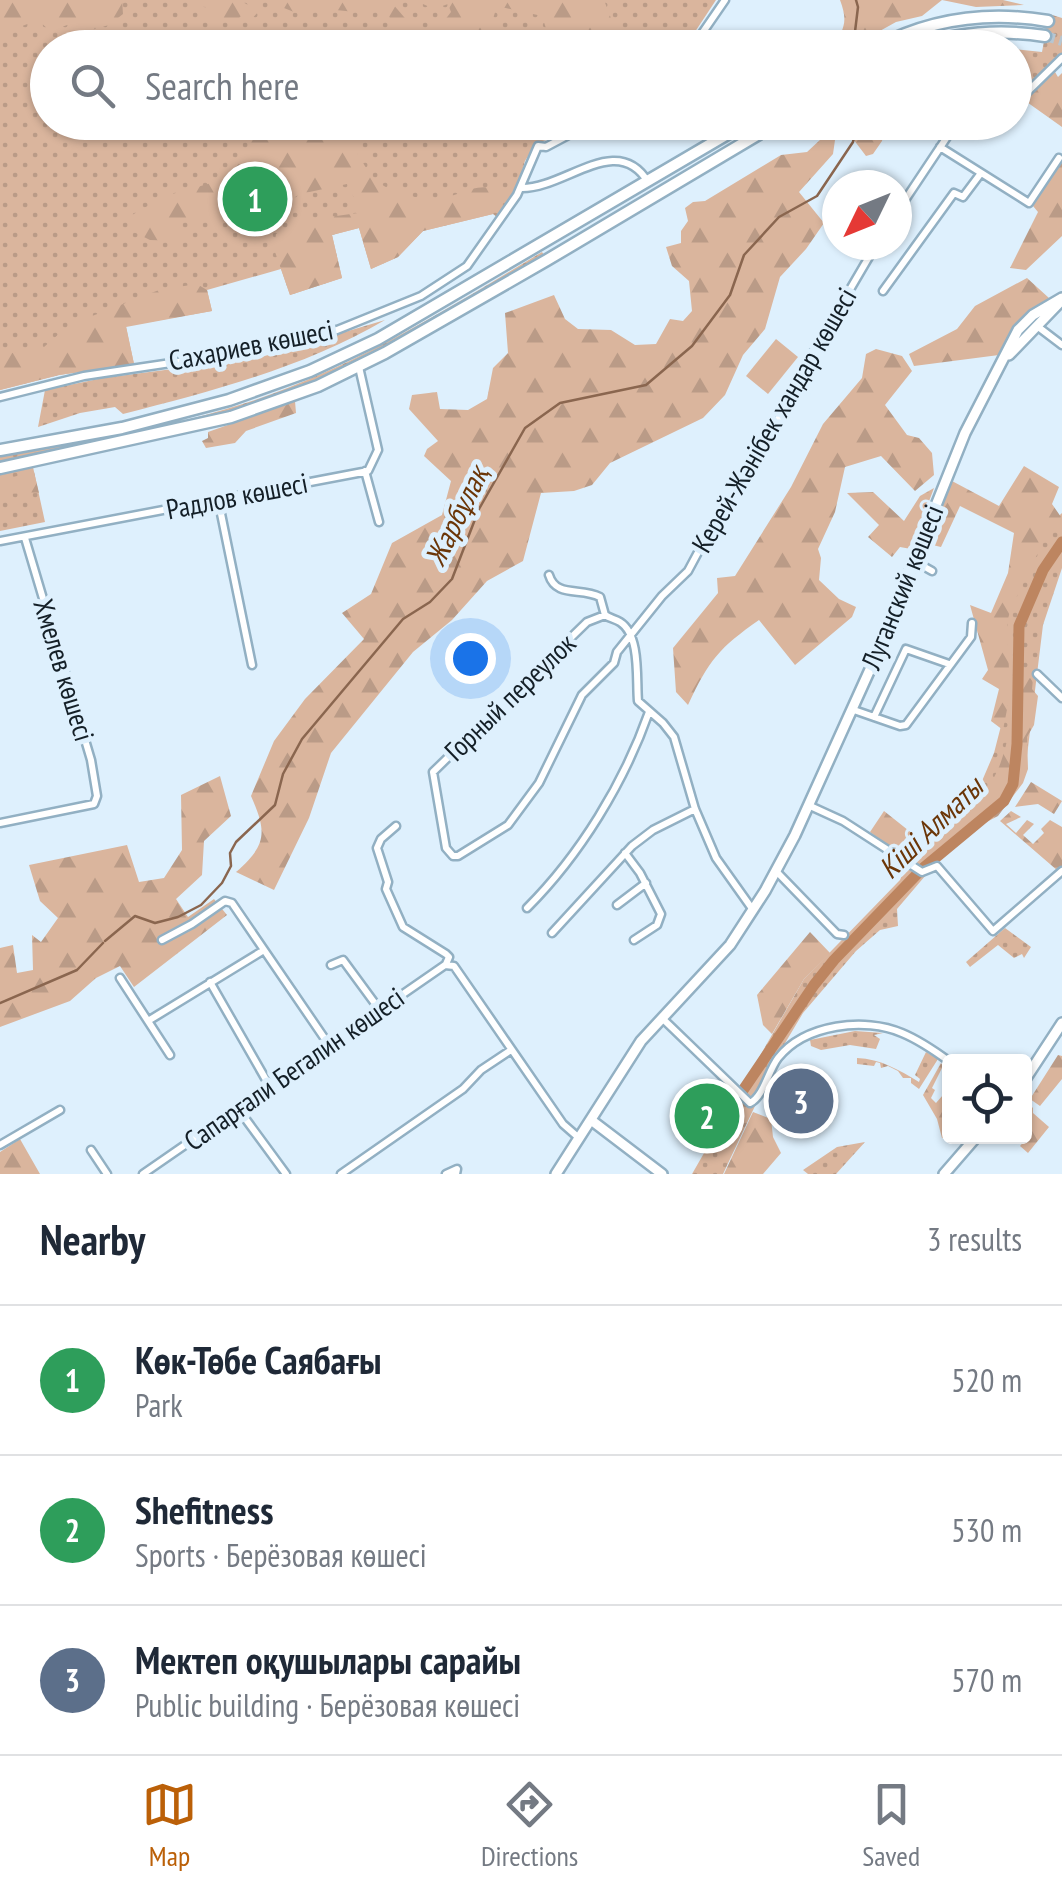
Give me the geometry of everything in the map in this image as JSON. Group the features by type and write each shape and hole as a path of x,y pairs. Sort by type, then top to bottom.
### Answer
{"main road":[{"path":"918,30 986,16 1048,21"},
{"path":"1032,35 1044,36"},
{"path":"0,450 122,428 229,400 310,371 378,339 718,140"},
{"path":"0,468 231,417 318,386 360,366 749,140"}],"street":[{"path":"702,30 726,0"},
{"path":"1032,87 1062,58"},
{"name":"Сахариев көшесі","path":"0,397 84,376 258,350 388,312 467,266 521,188 538,146 546,147 559,140"},
{"path":"912,189 945,140"},
{"path":"940,147 1029,203 1059,158"},
{"path":"521,188 552,184 606,160 634,166 648,182"},
{"path":"883,291 954,193 963,197 981,173"},
{"name":"Керей-Жәнібек хандар көшесі","path":"631,638 662,596 688,571 768,440 794,385 867,260"},
{"name":"Луганский көшесі","path":"999,370 1062,299"},
{"name":"Луганский көшесі","path":"556,1174 641,1041 730,945 754,911 808,806 872,666 965,433 1018,330 1062,299"},
{"path":"1036,326 1062,344"},
{"path":"360,366 378,450 365,471 379,522"},
{"name":"Радлов көшесі","path":"0,541 365,471"},
{"path":"218,499 252,665"},
{"name":"Хмелев көшесі","path":"0,823 94,804 97,796 91,760 25,538"},
{"path":"914,561 932,571"},
{"path":"549,575 562,590 582,590 600,598 605,615 618,621 631,638 640,679 638,701 674,737 695,809 716,858 754,911"},
{"name":"Горный переулок","path":"605,615 586,622 433,772 446,848 453,856 508,825 539,783 585,691 607,671 617,652 631,638"},
{"path":"851,709 906,725 970,637 972,623"},
{"path":"874,717 906,649 949,664"},
{"path":"1037,674 1062,698"},
{"path":"527,908 581,845 649,712"},
{"path":"808,806 843,822 919,869 937,866 994,931 1062,870"},
{"path":"552,933 625,853 654,830 695,809"},
{"path":"396,826 377,848 388,882 386,890 403,927 446,954 446,965 454,966 562,1124 578,1138"},
{"path":"625,853 657,902 661,920 634,940"},
{"path":"776,871 836,934 844,934"},
{"path":"617,905 646,883"},
{"path":"162,940 229,901 329,1045"},
{"path":"148,1021 264,950"},
{"path":"331,964 343,960 378,1010"},
{"name":"Сапарғали Бегалин көшесі","path":"143,1174 446,965"},
{"path":"120,978 170,1055"},
{"path":"210,982 269,1086"},
{"path":"661,1018 736,1091 754,1103 786,1050 802,1037 820,1031 860,1026 889,1028 942,1057"},
{"path":"1032,1069 1062,1023"},
{"path":"341,1174 463,1089 481,1070 511,1050"},
{"path":"0,1145 60,1110"},
{"path":"238,1110 286,1174"},
{"path":"591,1120 662,1174"},
{"path":"944,1174 971,1144"},
{"path":"91,1150 107,1174"},
{"path":"446,1174 458,1169 456,1174"}],"green space":[{"path":"0,0 716,0 696,30 30,30 30,140 547,140 537,142 525,161 516,192 497,217 493,214 423,231 398,257 371,269 359,228 332,235 342,278 290,295 281,269 207,290 212,311 126,326 134,364 59,375 0,390"},
{"path":"0,0 122,0 123,14 109,25 92,30 73,23 49,30 38,20 9,31 0,28"},
{"path":"191,0 239,0 259,11 250,21 243,14 234,23 208,18 206,7 191,6"},
{"path":"264,0 400,0 392,3 415,30 399,30 388,14 378,8 336,10 325,17 318,13 316,3 304,16"},
{"path":"414,0 604,0 615,30 547,30 542,16 497,6 492,22 504,30 447,30 441,25 451,12 448,4 434,9"},
{"path":"840,0 942,0 922,16 882,30 842,30 844,14"},
{"path":"942,0 1003,0 1024,5 976,7"},
{"path":"1049,14 1062,18 1062,55 1032,86 1032,51 1042,52"},
{"path":"1055,72 1058,77 1062,73 1062,127 1032,106 1032,93"},
{"path":"250,140 349,140 380,183 413,197 445,198 485,187 503,192 493,214 423,231 398,257 371,269 359,228 332,235 342,278 290,295 274,249 276,234 307,220 358,213 347,184 300,194 267,214 246,219 179,218 179,241 150,240 132,231 132,215 165,196 215,182 243,159"},
{"path":"820,140 835,140 833,154 799,192 822,221 822,226 780,277 765,329 743,355 725,395 703,418 610,463 592,485 574,491 541,493 523,561 487,581 452,620 413,652 331,753 309,818 274,890 236,872 259,846 260,819 251,796 274,741 305,699 364,639 342,613 371,594 392,543 442,515 451,481 424,456 438,441 409,409 412,395 437,392 440,409 468,410 487,399 493,368 508,353 505,313 554,295 565,319 578,329 611,330 635,345 656,344 670,319 683,321 692,311 689,281 672,266 666,247 681,243 681,231 688,221 685,208 693,202 705,201 781,155 807,152"},
{"path":"854,140 882,140 873,154 866,156"},
{"path":"1062,160 1062,236 1026,270 1010,268 1038,212 1033,206"},
{"path":"542,252 544,255 441,317 297,388 196,421 0,461 0,456 192,418 293,386 402,334"},
{"path":"1027,278 1049,298 1022,318 999,355 914,366 909,354 957,329 975,306"},
{"path":"197,284 207,290 212,311 126,327 134,364 59,375 0,390 0,355 44,347 69,325 159,290"},
{"path":"385,320 323,351 224,387 123,414 115,407 38,427 45,390 103,378 258,358"},
{"path":"776,339 798,357 768,394 746,376"},
{"path":"876,349 902,356 912,371 885,405 907,435 919,438 932,453 934,475 915,491 881,456 845,467 835,512 818,549 819,580 839,599 856,607 852,617 795,665 759,620 716,656 688,705 676,692 673,648 718,593 717,578 735,576 791,487 823,424 862,378 866,354"},
{"path":"295,401 296,413 246,431 235,443 206,448 202,441 208,438 208,432"},
{"path":"1024,466 1059,487 1052,504 1061,517 1047,534 1010,611 1010,694 1003,730 991,721 999,689 982,679 988,670 970,605 991,613 1008,573 1014,533 960,506 941,547 924,543 952,481 999,506"},
{"path":"33,467 45,522 0,531 0,474"},
{"path":"34,472 39,493 0,494 0,480"},
{"path":"934,488 911,549 900,547 892,557 868,537 879,525 847,493 873,492 904,521 920,496"},
{"path":"1062,513 1062,568 1043,625 1026,764 1008,804 937,862 897,909 898,926 880,930 856,951 803,1013 757,1090 755,1106 723,1174 692,1174 804,979 900,880 912,852 976,795 994,753 1003,718 999,620 1030,543"},
{"path":"1022,676 1033,679 1032,689 1038,696 1034,725 1027,737 1028,769 1023,783 998,816 979,826 999,809 1017,784"},
{"path":"1016,697 1013,763 1004,794 971,827 922,864 913,860 962,819 992,781 1005,750"},
{"path":"220,776 231,816 204,841 202,875 176,899 188,917 214,899 227,915 134,987 120,966 96,978 70,1001 0,1027 0,948 13,945 17,973 33,970 32,935 41,942 58,918 40,901 29,865 127,845 139,882 164,878 182,850 181,795"},
{"path":"1031,782 1062,801 1054,814 1038,804 1015,807"},
{"path":"884,811 923,842 912,852 898,853 870,832"},
{"path":"1011,811 1021,817 1006,824 1016,833 1027,820 1034,824 1023,835 1033,844 1050,820 1062,827 1062,868 1058,871 1000,821"},
{"path":"1005,928 1031,947 1024,958 1022,954 1014,958 998,945 970,967 966,962"},
{"path":"810,932 830,953 804,979 772,1034 763,1025 757,995"},
{"path":"855,1031 883,1033 874,1035 880,1039 876,1049 850,1045 821,1050 811,1046 810,1040"},
{"path":"926,1052 938,1059 919,1089 911,1078 903,1078 888,1066 881,1068 876,1062 874,1066 857,1064 857,1058 874,1060 897,1069 919,1082 915,1075"},
{"path":"1058,1055 1062,1056 1062,1079 1040,1106 1032,1096"},
{"path":"941,1063 931,1098 936,1103 942,1096 942,1138 937,1119 923,1095"},
{"path":"1032,1107 1033,1113 1049,1127 1028,1153 1020,1146 1032,1144"},
{"path":"753,1112 771,1119 773,1137 781,1153 763,1174 724,1174"},
{"path":"20,1139 40,1174 0,1174 0,1152"},
{"path":"865,1142 836,1174 808,1174 803,1170 837,1147"}],"waterway":[{"name":"Жарбұлақ","path":"855,30 856,0"},
{"name":"Жарбұлақ","path":"105,941 135,916 155,923 178,917 201,905 222,883 231,866 230,853 236,842 275,805 283,774 302,739 403,619 430,602 452,579 479,509 525,428 560,403 646,385 692,346 730,295 744,255 779,217 817,196 853,140"},
{"name":"Кіші Алматы","path":"731,1108 834,960 922,869 1004,801 1013,784 1017,744 1019,626 1043,570 1062,542"},
{"name":"Жарбұлақ","path":"0,1003 77,970 103,943"}],"tunnel":[{"path":"1045,36 1062,41"}],"place":[{"name":"Көк-Төбе Саябағы","path":"255,199"},
{"name":"Мектеп оқушылары сарайы","path":"801,1101"},
{"name":"Shefitness","path":"707,1116"}]}
